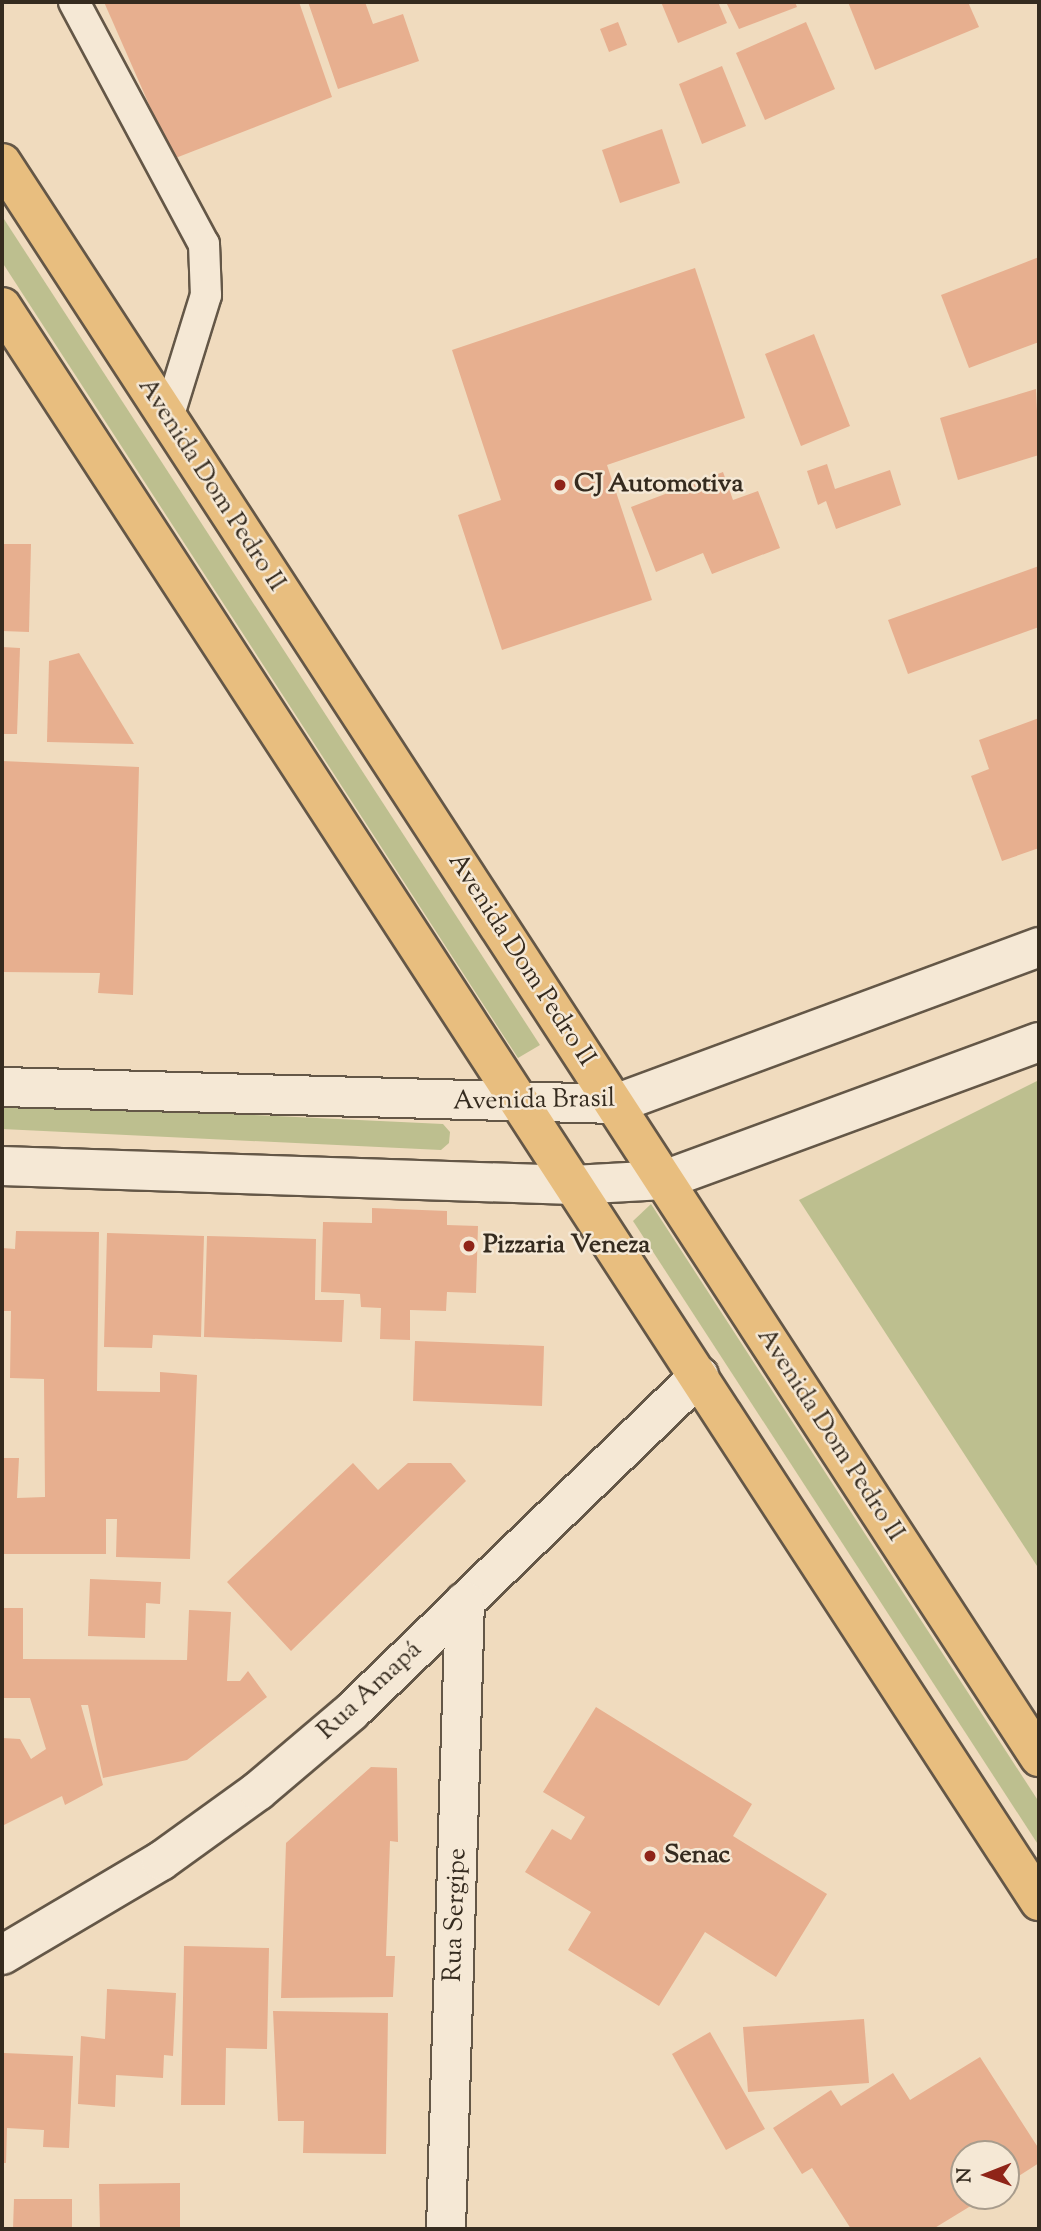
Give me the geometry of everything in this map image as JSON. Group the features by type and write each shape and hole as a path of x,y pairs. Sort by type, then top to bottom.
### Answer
{"main road":[{"name":"Avenida Dom Pedro II","path":"2,163 1039,1757"},
{"path":"2,307 1039,1901"},
{"name":"Avenida Brasil","path":"2,1087 520,1105 615,1104 1039,947"},
{"path":"2,1166 573,1185 664,1180 1039,1042"},
{"name":"Rua Amapá","path":"2,1955 150,1868 258,1791 351,1712 699,1376"},
{"name":"Rua Sergipe","path":"446,2229 465,1601"}],"lane":[{"path":"74,2 204,244 206,295 168,418"}],"green space":[{"path":"2,216 540,1045 518,1058 2,262"},
{"path":"1039,1080 1039,1569 799,1200"},
{"path":"2,1103 443,1124 450,1132 449,1143 441,1150 2,1129"},
{"path":"651,1204 1039,1802 1039,1846 633,1221"}],"building":[{"path":"104,2 299,2 332,97 173,159"},
{"path":"308,2 365,2 373,24 403,14 419,61 338,89"},
{"path":"661,2 718,2 727,23 678,43"},
{"path":"726,2 795,2 797,7 739,29"},
{"path":"848,2 968,2 979,27 875,70"},
{"path":"618,22 627,45 609,52 600,29"},
{"path":"806,22 835,89 765,120 736,53"},
{"path":"722,66 746,126 702,144 679,84"},
{"path":"662,129 680,183 620,203 602,150"},
{"path":"1039,257 1039,342 969,368 941,295"},
{"path":"695,268 745,418 607,465 652,600 502,650 458,515 501,500 452,350"},
{"path":"814,334 850,426 801,446 765,354"},
{"path":"1036,389 1039,455 958,480 940,418"},
{"path":"827,464 835,489 890,470 901,505 836,529 826,501 818,505 807,471"},
{"path":"723,472 733,500 758,491 780,548 712,574 703,553 656,572 631,507"},
{"path":"2,544 31,544 29,632 2,631"},
{"path":"1039,566 1039,627 908,674 888,620"},
{"path":"2,647 20,648 17,734 2,734"},
{"path":"79,653 134,744 47,742 49,661"},
{"path":"1039,718 1039,848 1002,861 971,776 989,769 979,740"},
{"path":"2,761 139,767 133,995 98,993 100,973 2,972"},
{"path":"372,1208 447,1211 447,1225 478,1226 476,1293 447,1292 446,1311 410,1310 410,1340 380,1339 381,1308 361,1307 360,1294 321,1292 323,1222 372,1223"},
{"path":"16,1231 99,1232 97,1391 160,1392 160,1372 197,1375 190,1559 116,1557 117,1519 106,1519 106,1554 2,1554 2,1458 19,1458 17,1498 45,1497 44,1379 10,1378 11,1311 2,1311 2,1248 15,1249"},
{"path":"107,1233 204,1236 201,1337 153,1335 152,1348 104,1347"},
{"path":"207,1236 316,1239 315,1300 344,1300 342,1342 204,1337"},
{"path":"415,1341 544,1346 542,1406 413,1401"},
{"path":"353,1463 378,1490 408,1463 451,1463 466,1481 291,1651 227,1582"},
{"path":"90,1579 161,1582 160,1604 146,1603 145,1638 88,1636"},
{"path":"2,1608 23,1608 23,1659 187,1660 189,1610 231,1612 227,1681 240,1681 248,1671 267,1697 187,1760 103,1778 88,1705 81,1705 103,1785 65,1805 62,1796 2,1826 2,1738 20,1739 31,1759 46,1749 30,1698 2,1698"},
{"name":"Senac","path":"596,1707 752,1804 733,1836 827,1894 776,1977 705,1932 659,2006 568,1950 591,1912 525,1872 552,1829 571,1840 585,1817 543,1792"},
{"path":"371,1767 397,1768 398,1842 390,1841 386,1956 395,1956 393,1997 281,1998 286,1843"},
{"path":"184,1946 269,1948 267,2049 226,2048 225,2105 181,2105"},
{"path":"107,1989 176,1993 173,2056 164,2055 163,2078 116,2075 115,2107 78,2104 81,2036 105,2039"},
{"path":"273,2011 388,2013 386,2154 303,2153 304,2121 278,2121"},
{"path":"864,2019 869,2083 748,2092 743,2027"},
{"path":"710,2032 765,2129 726,2150 672,2054"},
{"path":"4,2053 73,2056 69,2148 43,2147 44,2130 7,2128 6,2163 2,2163"},
{"path":"980,2057 1039,2149 1039,2163 1020,2175 1020,2140 950,2140 950,2210 964,2210 933,2229 851,2229 812,2168 802,2174 773,2128 831,2090 841,2106 893,2073 910,2100"},
{"path":"180,2183 180,2229 100,2229 99,2184"},
{"path":"14,2199 72,2199 72,2229 13,2229"}],"place":[{"name":"CJ Automotiva","path":"560,485"},
{"name":"Pizzaria Veneza","path":"469,1246"},
{"name":"Senac","path":"650,1856"}]}
